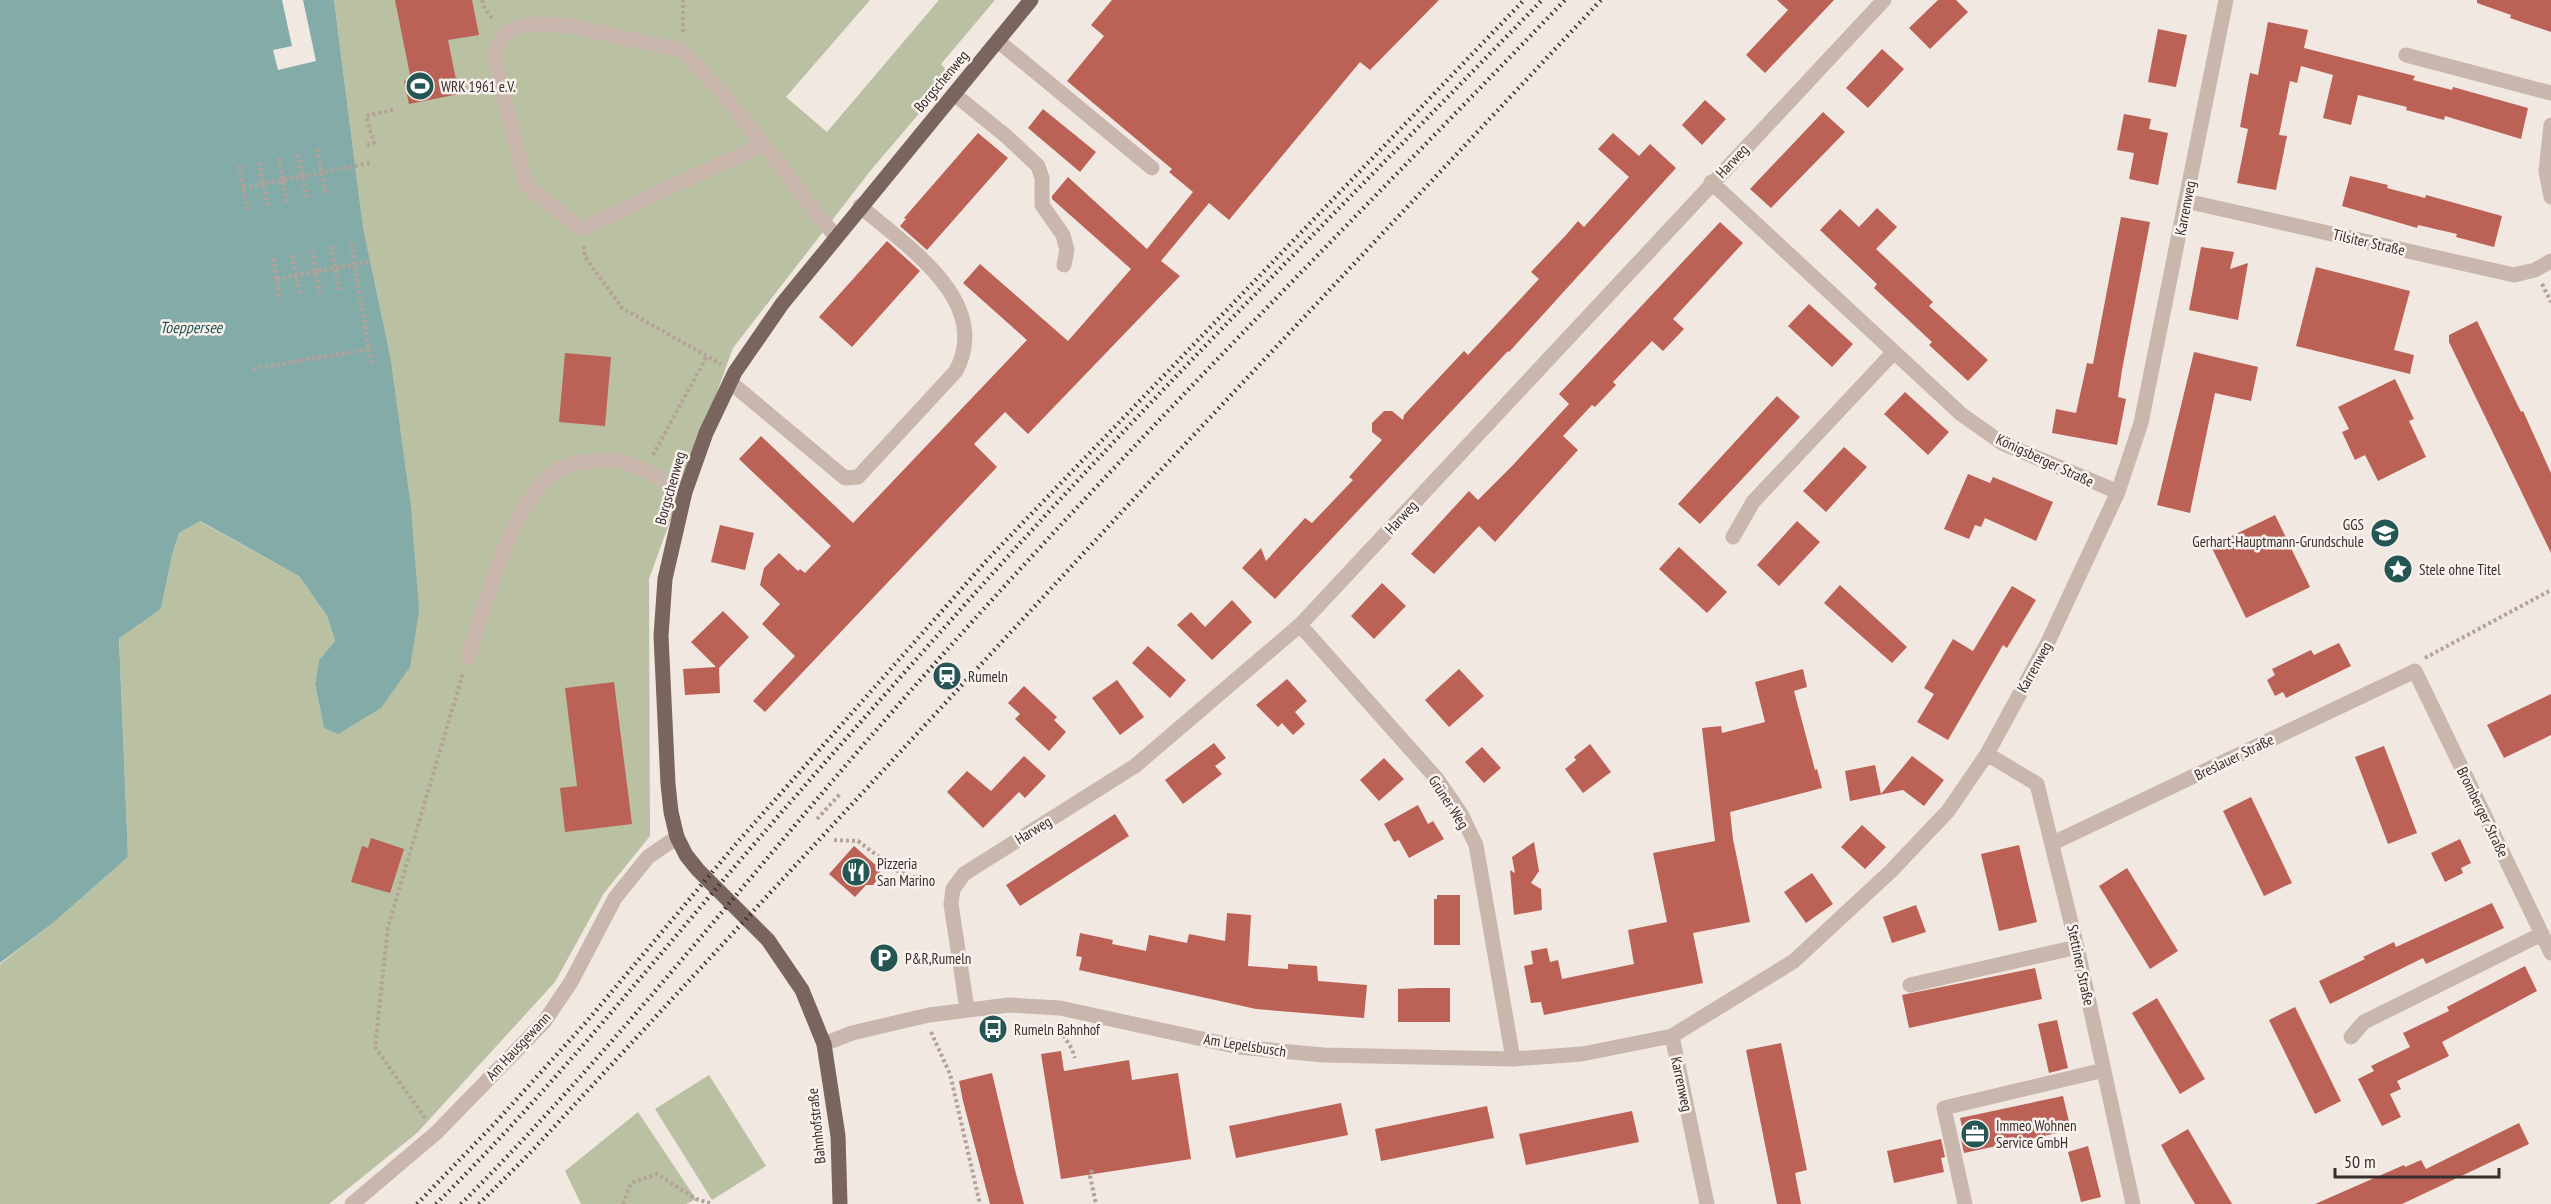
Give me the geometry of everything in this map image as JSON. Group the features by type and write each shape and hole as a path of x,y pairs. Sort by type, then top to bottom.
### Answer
{"main road":[{"name":"Borgschenweg","path":"824,1044 802,990 768,940 698,870 686,855 677,837 668,784 661,636 665,579 685,492 706,433 732,377 782,304 1031,0"},
{"name":"Bahnhofstraße","path":"824,1044 838,1136 840,1204"}],"street":[{"name":"Harweg","path":"953,889 964,874 1135,766 1300,625 1884,0"},
{"name":"Karrenweg","path":"1707,1204 1672,1036 1794,961 1891,871 1948,811 1987,753 2048,642 2118,492 2141,423 2226,0"},
{"path":"763,144 582,229 526,185 494,56 498,41 504,33 515,27 530,24 564,25 682,50 726,96 787,172 818,217 836,236"},
{"path":"998,41 1152,168"},
{"path":"2406,56 2551,93"},
{"path":"954,94 1006,136 1038,166 1042,178 1042,205 1064,235 1067,250 1064,265"},
{"path":"2551,125 2546,171 2551,197"},
{"name":"Königsberger Straße","path":"1711,183 1961,414 2002,443 2118,492"},
{"name":"Tilsiter Straße","path":"2186,201 2514,275 2535,270 2551,261"},
{"path":"732,377 845,478 858,477 956,371 964,357 966,333 958,305 940,276 861,206"},
{"path":"1733,537 1754,502 1893,353"},
{"path":"468,657 511,533 530,497 560,468 615,460 644,471 685,492"},
{"name":"Grüner Weg","path":"1300,625 1437,779 1461,814 1476,846 1513,1059"},
{"name":"Breslauer Straße","path":"2053,843 2415,671"},
{"name":"Bromberger Straße","path":"2415,671 2551,952"},
{"name":"Stettiner Straße","path":"1987,753 2037,784 2077,946 2133,1204"},
{"name":"Am Hausgewann","path":"352,1204 436,1133 544,1022 571,982 615,898 648,857 677,837"},
{"path":"953,889 951,904 967,1009"},
{"path":"2351,1037 2364,1022 2542,934"},
{"path":"1910,985 2077,946"},
{"name":"Am Lepelsbusch","path":"824,1044 852,1033 929,1016 1009,1005 1060,1008 1239,1047 1323,1055 1513,1059 1582,1054 1672,1036"},
{"path":"1965,1204 1944,1108 2104,1070"}],"path":[{"path":"482,0 484,8 504,33"},
{"path":"682,50 683,0"},
{"path":"367,145 374,143 366,116 396,109"},
{"path":"317,149 326,195"},
{"path":"298,154 307,199"},
{"path":"279,158 287,202"},
{"path":"259,162 268,207"},
{"path":"243,188 370,163"},
{"path":"239,166 248,211"},
{"path":"582,229 585,257 622,308 707,356 732,377"},
{"path":"351,242 372,363"},
{"path":"331,246 339,290"},
{"path":"312,250 320,294"},
{"path":"292,255 300,297"},
{"path":"273,258 280,301"},
{"path":"277,279 371,261"},
{"path":"253,369 369,349"},
{"path":"644,471 707,356"},
{"path":"2415,671 2418,662 2551,590"},
{"path":"436,1133 375,1047 388,927 468,657"},
{"path":"817,819 840,794"},
{"path":"834,840 858,840 898,872 953,889"},
{"path":"1060,1008 1057,1025 1075,1058"},
{"path":"929,1016 933,1039 950,1074 980,1204"},
{"path":"1092,1170 1090,1176 1096,1204"},
{"path":"622,1204 631,1183 657,1174 696,1199 712,1204"}],"green space":[{"path":"334,0 870,0 786,97 827,132 939,0 995,0 941,64 951,76 871,170 733,348 649,579 650,836 604,893 555,982 417,1133 329,1204 0,1204 0,964 53,923 128,857 119,637 161,609 179,533 199,521 299,576 327,616 335,641 319,660 315,684 324,728 390,355 363,227"},
{"path":"709,1075 766,1166 712,1200 655,1109"},
{"path":"638,1112 696,1199 686,1204 581,1204 565,1171"}],"water":[{"name":"Toeppersee","path":"0,0 334,0 363,227 390,355 411,508 419,611 410,667 381,708 338,734 324,728 315,684 319,660 335,641 327,616 299,576 200,521 179,533 161,609 119,638 128,857 53,923 0,963"}],"pier":[{"path":"282,0 303,0 316,61 278,70 273,50 292,46"}],"building":[{"path":"395,0 472,0 479,35 448,40 459,94 409,104 404,81 411,80"},
{"path":"1112,0 1439,0 1370,70 1360,62 1229,220 1209,203 1161,261 1180,276 1028,434 1005,412 974,444 997,467 765,712 753,701 795,656 762,624 780,604 760,585 764,568 779,553 798,571 800,569 805,573 831,546 739,459 761,436 853,523 1027,340 963,283 980,264 1068,341 1131,269 1052,199 1068,177 1147,249 1193,192 1169,172 1172,169 1067,81 1104,36 1091,25"},
{"path":"1777,0 1834,0 1765,73 1746,55 1788,10"},
{"path":"1938,0 1956,0 1968,12 1930,49 1909,28"},
{"path":"2477,0 2551,0 2551,32 2510,18 2511,15 2477,3"},
{"path":"2268,22 2308,30 2304,48 2415,76 2413,80 2452,90 2453,87 2528,108 2521,139 2445,116 2444,120 2406,110 2407,107 2358,95 2351,125 2323,118 2333,75 2301,66 2297,83 2290,81 2279,135 2287,136 2276,190 2237,183 2248,129 2240,127 2250,73 2258,75"},
{"path":"2158,29 2187,35 2176,87 2148,82"},
{"path":"1882,49 1904,69 1868,108 1846,88"},
{"path":"1705,100 1726,119 1702,145 1682,125"},
{"path":"1043,109 1096,152 1080,172 1028,128"},
{"path":"1823,112 1845,132 1771,208 1750,189"},
{"path":"2124,114 2151,119 2149,129 2168,133 2158,185 2129,179 2134,153 2117,150"},
{"path":"978,133 1008,158 927,250 900,226 906,219 904,218"},
{"path":"1613,133 1639,156 1650,144 1676,168 1509,352 1275,599 1242,568 1261,548 1266,561 1305,518 1312,523 1353,480 1349,477 1382,440 1372,432 1372,423 1384,411 1392,411 1403,420 1404,415 1464,351 1468,355 1539,279 1531,272 1578,221 1584,227 1629,177 1598,149"},
{"path":"2350,176 2388,185 2387,188 2425,198 2426,195 2502,216 2494,247 2456,237 2457,234 2418,225 2417,228 2342,206"},
{"path":"1877,208 1897,227 1876,249 1933,302 1929,306 1988,360 1968,381 1929,345 1932,342 1874,288 1877,284 1820,230 1840,209 1859,227"},
{"path":"2121,217 2150,222 2118,397 2126,399 2117,445 2052,433 2056,409 2076,413 2087,363 2093,364"},
{"path":"1720,222 1743,243 1673,319 1684,329 1663,351 1652,341 1613,382 1616,385 1595,407 1592,405 1563,436 1578,450 1495,542 1479,526 1434,574 1411,554 1469,491 1478,500 1513,465 1569,404 1559,394"},
{"path":"887,241 920,271 852,347 819,317"},
{"path":"2201,247 2234,252 2230,269 2248,263 2238,320 2189,310"},
{"path":"2316,267 2410,291 2394,350 2414,355 2410,374 2296,346"},
{"path":"1809,304 1853,344 1832,367 1788,326"},
{"path":"2477,321 2521,412 2523,411 2551,473 2551,553 2449,342 2449,335"},
{"path":"2194,352 2258,367 2251,401 2215,393 2190,513 2157,505"},
{"path":"565,353 611,357 605,426 559,422"},
{"path":"2395,379 2414,419 2409,421 2426,457 2378,481 2365,455 2355,460 2342,432 2349,429 2338,407"},
{"path":"1905,392 1949,432 1928,455 1884,414"},
{"path":"1777,396 1800,417 1700,524 1678,504"},
{"path":"1844,447 1867,467 1826,512 1803,491"},
{"path":"1968,474 1990,483 1993,477 2053,502 2036,541 1985,518 1981,527 1975,525 1969,539 1944,529"},
{"path":"2275,515 2310,587 2246,618 2211,546"},
{"path":"1797,521 1820,542 1779,586 1757,565"},
{"path":"720,525 754,533 745,570 711,562"},
{"path":"1679,547 1727,592 1707,613 1659,569"},
{"path":"1382,583 1406,606 1374,639 1351,616"},
{"path":"1840,585 1907,647 1892,663 1824,603"},
{"path":"2012,586 2036,600 2007,648 2003,645 1948,740 1917,722 1934,694 1924,688 1953,639 1973,651"},
{"path":"1232,600 1252,622 1212,660 1177,625 1191,612 1205,627"},
{"path":"723,611 749,637 719,668 720,693 685,695 683,669 716,667 691,642"},
{"path":"2339,643 2351,666 2286,698 2283,692 2275,696 2267,680 2275,675 2272,669 2311,650 2314,655"},
{"path":"1148,646 1186,680 1170,698 1132,663"},
{"path":"1459,669 1484,696 1449,727 1425,700"},
{"path":"1803,669 1807,687 1794,691 1822,788 1730,812 1733,839 1750,922 1693,933 1703,983 1544,1015 1541,1002 1531,1003 1524,966 1533,964 1531,951 1547,948 1550,962 1558,960 1562,979 1634,964 1628,930 1667,922 1653,853 1715,841 1702,728 1721,726 1722,733 1765,722 1755,682"},
{"path":"1287,679 1307,701 1295,712 1305,724 1293,735 1282,723 1278,727 1256,705"},
{"path":"1117,680 1144,717 1120,735 1092,698"},
{"path":"614,682 632,824 565,832 560,788 577,786 565,688"},
{"path":"1024,686 1057,717 1054,720 1066,732 1049,751 1015,719 1020,714 1008,703"},
{"path":"2551,694 2551,735 2504,758 2487,725"},
{"path":"1214,743 1226,758 1215,766 1222,774 1183,804 1165,780"},
{"path":"1590,744 1611,772 1583,793 1565,769 1576,760 1574,757"},
{"path":"2384,746 2417,833 2388,844 2355,757"},
{"path":"1482,747 1501,768 1484,783 1465,762"},
{"path":"1024,756 1046,776 1025,798 1019,792 983,828 947,792 967,771 991,791"},
{"path":"1912,756 1944,780 1924,806 1903,790 1850,801 1845,771 1875,765 1881,794"},
{"path":"1384,758 1404,779 1379,801 1360,780"},
{"path":"2251,797 2292,883 2264,896 2223,811"},
{"path":"1418,805 1428,824 1433,821 1444,839 1409,858 1399,840 1394,842 1384,824"},
{"path":"1115,814 1129,836 1020,906 1006,885"},
{"path":"1862,825 1886,847 1865,869 1841,847"},
{"path":"371,838 404,849 390,893 351,882 362,846 368,848"},
{"path":"2460,839 2471,863 2461,868 2463,873 2445,882 2431,853"},
{"path":"1534,842 1539,871 1531,883 1541,889 1542,910 1514,915 1510,870 1515,873 1512,857"},
{"path":"2019,845 2037,922 1999,931 1981,854"},
{"name":"Pizzeria San Marino","path":"854,846 879,868 880,876 873,885 866,885 855,897 829,874"},
{"path":"2127,868 2178,951 2150,969 2099,886"},
{"path":"1812,873 1833,904 1806,923 1784,892"},
{"path":"1437,895 1460,895 1460,945 1434,945 1434,899 1437,899"},
{"path":"2492,903 2504,928 2426,964 2423,958 2330,1004 2319,981 2394,942 2396,947"},
{"path":"1916,905 1926,932 1892,943 1883,917"},
{"path":"1227,913 1251,915 1248,966 1288,969 1288,964 1317,966 1318,981 1367,985 1364,1018 1256,1009 1079,970 1082,957 1076,956 1080,933 1113,940 1112,944 1146,951 1149,935 1187,943 1189,934 1225,941"},
{"path":"2525,966 2537,991 2442,1042 2449,1056 2397,1081 2401,1089 2390,1094 2401,1117 2382,1126 2358,1079 2374,1071 2371,1066 2410,1047 2403,1033 2449,1011 2447,1007"},
{"path":"2035,968 2042,999 1909,1028 1902,995"},
{"path":"1450,988 1450,1022 1398,1022 1398,989"},
{"path":"2157,998 2205,1079 2180,1094 2132,1013"},
{"path":"2295,1007 2341,1101 2315,1114 2269,1020"},
{"path":"2057,1020 2068,1068 2049,1073 2038,1024"},
{"path":"1781,1043 1807,1170 1795,1173 1801,1204 1777,1204 1746,1050"},
{"path":"1061,1051 1064,1071 1129,1060 1132,1080 1178,1073 1191,1159 1061,1179 1041,1054"},
{"path":"992,1073 1024,1204 990,1204 963,1101 959,1081"},
{"path":"2063,1096 2071,1130 1964,1153 1960,1135 1964,1134 1960,1118"},
{"path":"1341,1103 1348,1135 1236,1158 1229,1126"},
{"path":"1487,1106 1494,1138 1381,1161 1375,1129"},
{"path":"1632,1111 1639,1142 1526,1165 1519,1134"},
{"path":"2519,1123 2529,1144 2402,1204 2315,1204 2404,1165 2405,1167 2421,1160 2426,1169"},
{"path":"2188,1129 2232,1204 2195,1204 2172,1165 2161,1145"},
{"path":"1941,1139 1945,1157 1941,1158 1944,1172 1894,1183 1887,1151"},
{"path":"2088,1146 2101,1197 2081,1202 2068,1152"}],"railway":[{"path":"417,1204 496,1122 588,1020 735,845 988,559 1524,0"},
{"path":"436,1204 544,1090 802,788 1023,539 1244,306 1542,0"},
{"path":"461,1204 519,1144 630,1021 899,704 1061,524 1565,0"},
{"path":"479,1204 529,1154 1130,503 1601,0"}],"place":[{"name":"WRK 1961 e.V.","path":"420,86"},
{"name":"GGS Gerhart-Hauptmann-Grundschule","path":"2385,533"},
{"name":"Stele ohne Titel","path":"2398,569"},
{"name":"Rumeln","path":"947,676"},
{"name":"Pizzeria San Marino","path":"856,872"},
{"name":"P&R,Rumeln","path":"884,958"},
{"name":"Rumeln Bahnhof","path":"993,1029"},
{"name":"Immeo Wohnen Service GmbH","path":"1975,1134"}]}
